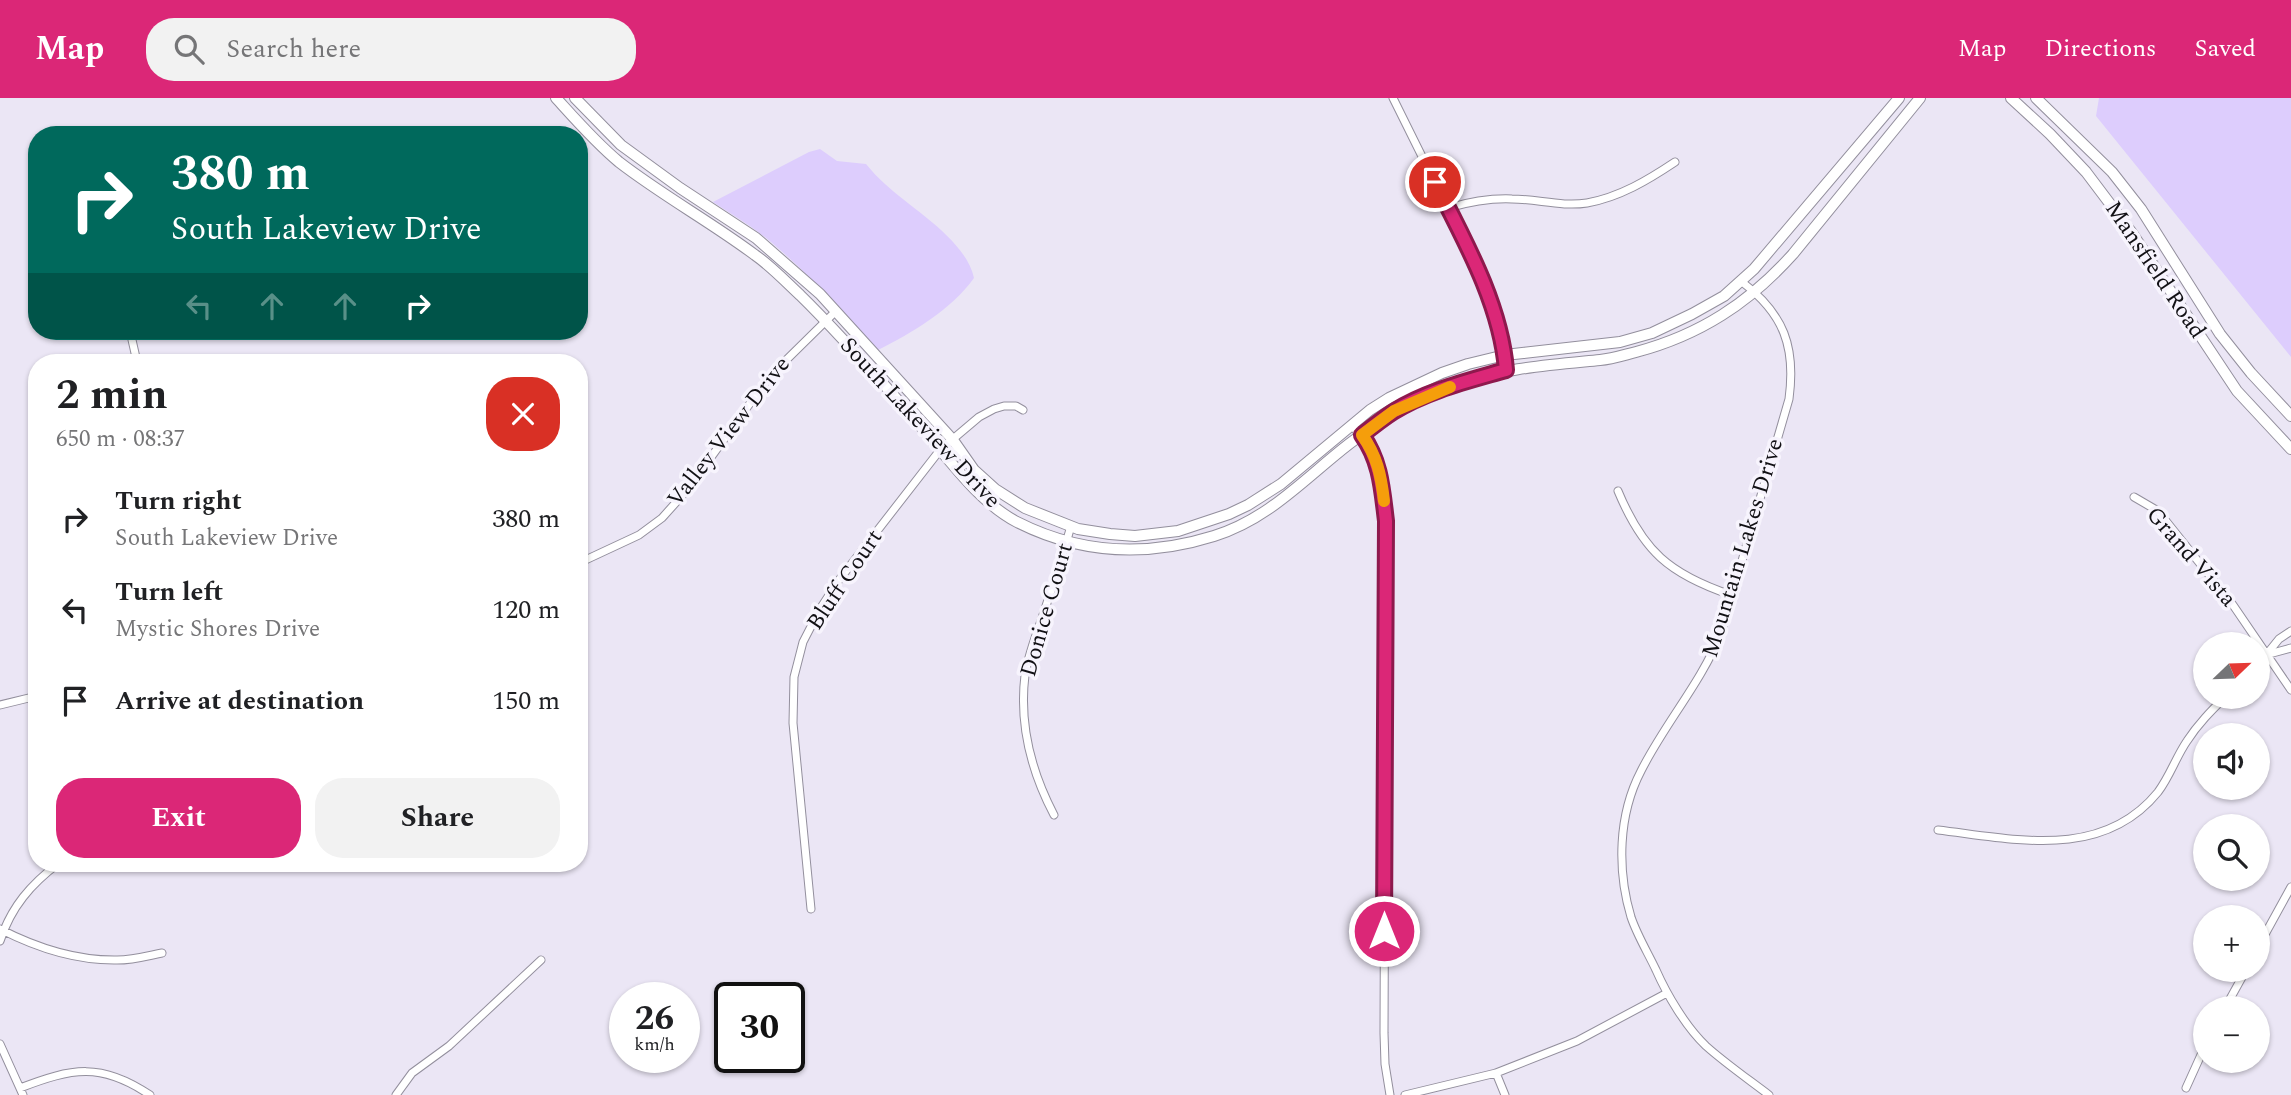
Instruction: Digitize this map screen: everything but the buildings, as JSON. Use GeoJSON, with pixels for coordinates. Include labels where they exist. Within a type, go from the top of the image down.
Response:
{"type":"FeatureCollection","features":[{"type":"Feature","properties":{"kind":"street","name":"South Lakeview Drive"},"geometry":{"type":"LineString","coordinates":[[556,98],[582,126]]}},
{"type":"Feature","properties":{"kind":"street","name":"South Lakeview Drive"},"geometry":{"type":"LineString","coordinates":[[575,98],[621,145],[756,238],[820,294],[953,440],[974,470],[995,489],[1026,508],[1071,526],[1093,532],[1135,536],[1178,531],[1229,514],[1268,494],[1351,425],[1389,398],[1416,384],[1468,363],[1505,355],[1638,337],[1692,314],[1724,296],[1742,282],[1899,98]]}},
{"type":"Feature","properties":{"kind":"street"},"geometry":{"type":"LineString","coordinates":[[1392,98],[1448,208],[1490,302],[1500,330],[1506,370]]}},
{"type":"Feature","properties":{"kind":"street","name":"South Lakeview Drive"},"geometry":{"type":"LineString","coordinates":[[588,133],[617,160],[758,257],[826,321],[987,500],[1020,523],[1067,542],[1115,551],[1171,547],[1216,536],[1255,519],[1394,411],[1429,395],[1506,370],[1603,360],[1656,347],[1711,322],[1755,292],[1793,254],[1920,98]]}},
{"type":"Feature","properties":{"kind":"street","name":"Mansfield Road"},"geometry":{"type":"LineString","coordinates":[[2011,98],[2086,172],[2146,253],[2237,391],[2291,449]]}},
{"type":"Feature","properties":{"kind":"street","name":"Mansfield Road"},"geometry":{"type":"LineString","coordinates":[[2036,98],[2112,172],[2141,209],[2220,334],[2291,416]]}},
{"type":"Feature","properties":{"kind":"street"},"geometry":{"type":"LineString","coordinates":[[1448,208],[1474,200],[1586,203],[1645,182],[1675,162]]}},
{"type":"Feature","properties":{"kind":"street"},"geometry":{"type":"LineString","coordinates":[[692,212],[698,200]]}},
{"type":"Feature","properties":{"kind":"street","name":"Mountain Lakes Drive"},"geometry":{"type":"LineString","coordinates":[[1742,282],[1755,292],[1775,315],[1788,344],[1791,385],[1789,399],[1721,632],[1710,660],[1641,769],[1631,792],[1624,824],[1624,886],[1632,919],[1667,993],[1704,1044],[1769,1095]]}},
{"type":"Feature","properties":{"kind":"street","name":"Valley View Drive"},"geometry":{"type":"LineString","coordinates":[[588,558],[639,535],[662,518],[688,489],[769,377],[836,311]]}},
{"type":"Feature","properties":{"kind":"street","name":"Bluff Court"},"geometry":{"type":"LineString","coordinates":[[811,909],[793,723],[794,677],[803,642],[839,580],[940,450],[979,417],[994,409],[1016,406],[1023,410]]}},
{"type":"Feature","properties":{"kind":"street"},"geometry":{"type":"LineString","coordinates":[[1351,425],[1368,444],[1380,471],[1386,521],[1384,1033],[1390,1095]]}},
{"type":"Feature","properties":{"kind":"street"},"geometry":{"type":"LineString","coordinates":[[1618,491],[1628,515],[1645,543],[1684,576],[1704,586],[1731,594]]}},
{"type":"Feature","properties":{"kind":"street","name":"Grand Vista"},"geometry":{"type":"LineString","coordinates":[[2134,496],[2158,512],[2252,632]]}},
{"type":"Feature","properties":{"kind":"street","name":"Donice Court"},"geometry":{"type":"LineString","coordinates":[[1054,816],[1032,762],[1026,732],[1024,690],[1032,646],[1071,526]]}},
{"type":"Feature","properties":{"kind":"street"},"geometry":{"type":"LineString","coordinates":[[2270,651],[2279,639],[2291,631]]}},
{"type":"Feature","properties":{"kind":"street"},"geometry":{"type":"LineString","coordinates":[[2270,654],[2291,649]]}},
{"type":"Feature","properties":{"kind":"street","name":"Grand Vista"},"geometry":{"type":"LineString","coordinates":[[2270,657],[2291,690]]}},
{"type":"Feature","properties":{"kind":"street"},"geometry":{"type":"LineString","coordinates":[[0,705],[28,698]]}},
{"type":"Feature","properties":{"kind":"street"},"geometry":{"type":"LineString","coordinates":[[1938,830],[2033,841],[2068,841],[2116,826],[2139,811],[2157,793],[2171,773],[2185,743],[2213,709]]}},
{"type":"Feature","properties":{"kind":"street"},"geometry":{"type":"LineString","coordinates":[[0,941],[2,930],[16,904],[46,872]]}},
{"type":"Feature","properties":{"kind":"street"},"geometry":{"type":"LineString","coordinates":[[2270,925],[2291,887]]}},
{"type":"Feature","properties":{"kind":"street"},"geometry":{"type":"LineString","coordinates":[[2,930],[39,946],[77,957],[116,961],[162,953]]}},
{"type":"Feature","properties":{"kind":"street"},"geometry":{"type":"LineString","coordinates":[[396,1095],[412,1073],[449,1046],[541,960]]}},
{"type":"Feature","properties":{"kind":"street"},"geometry":{"type":"LineString","coordinates":[[1405,1095],[1496,1073],[1577,1041],[1667,993]]}},
{"type":"Feature","properties":{"kind":"street"},"geometry":{"type":"LineString","coordinates":[[0,1044],[22,1091],[52,1076],[97,1071],[121,1079],[150,1095]]}},
{"type":"Feature","properties":{"kind":"street"},"geometry":{"type":"LineString","coordinates":[[1496,1073],[1505,1095]]}},
{"type":"Feature","properties":{"kind":"street"},"geometry":{"type":"LineString","coordinates":[[2186,1088],[2193,1073]]}},
{"type":"Feature","properties":{"kind":"shaded area"},"geometry":{"type":"Polygon","coordinates":[[[2099,98],[2291,98],[2291,357],[2096,116],[2099,98]]]}},
{"type":"Feature","properties":{"kind":"shaded area"},"geometry":{"type":"Polygon","coordinates":[[[820,149],[837,161],[866,164],[877,177],[949,238],[961,251],[974,278],[954,300],[930,319],[878,350],[826,294],[771,242],[713,202],[809,152],[820,149]]]}},
{"type":"Feature","properties":{"kind":"slow traffic"},"geometry":{"type":"LineString","coordinates":[[1384,501],[1380,471],[1362,435],[1394,411],[1450,387]]}},
{"type":"Feature","properties":{"kind":"route"},"geometry":{"type":"LineString","coordinates":[[1384,931],[1386,521],[1380,471],[1362,435],[1394,411],[1429,395],[1506,370],[1500,330],[1490,302],[1435,182]]}}]}
